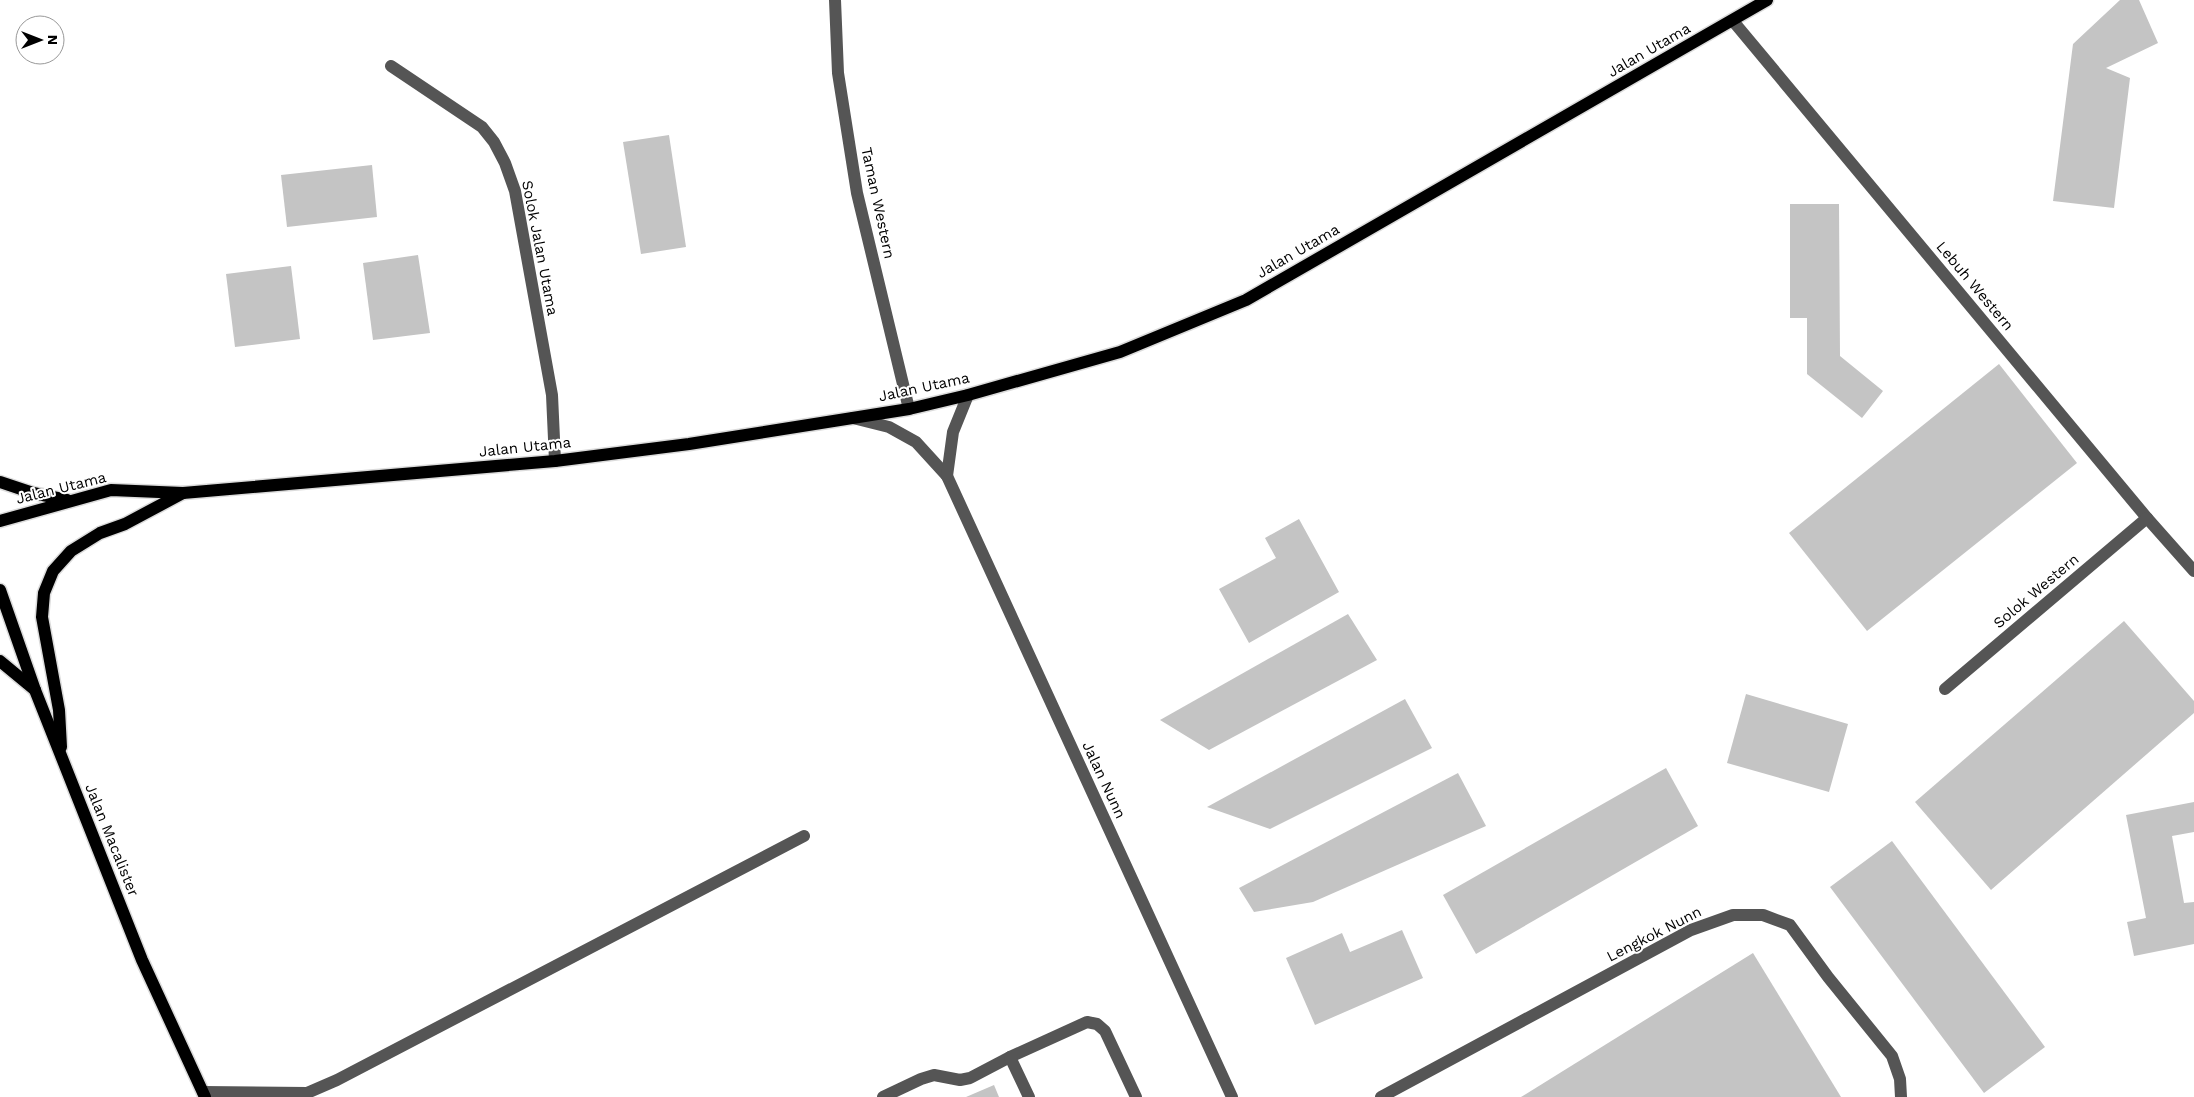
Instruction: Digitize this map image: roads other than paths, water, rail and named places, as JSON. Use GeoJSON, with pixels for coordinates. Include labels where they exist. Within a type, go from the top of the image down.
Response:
{"type":"FeatureCollection","features":[{"type":"Feature","properties":{"kind":"main road","name":"Jalan Utama"},"geometry":{"type":"LineString","coordinates":[[0,521],[111,490],[183,494],[555,461],[689,444],[910,409],[968,395],[1120,352],[1246,300],[1767,0]]}},
{"type":"Feature","properties":{"kind":"main road"},"geometry":{"type":"LineString","coordinates":[[0,482],[33,494],[71,500]]}},
{"type":"Feature","properties":{"kind":"main road"},"geometry":{"type":"LineString","coordinates":[[62,760],[59,710],[42,617],[44,593],[52,571],[71,551],[100,533],[125,524],[183,494]]}},
{"type":"Feature","properties":{"kind":"main road","name":"Jalan Macalister"},"geometry":{"type":"LineString","coordinates":[[0,590],[35,690],[142,960],[204,1094]]}},
{"type":"Feature","properties":{"kind":"main road"},"geometry":{"type":"LineString","coordinates":[[0,661],[35,690]]}},
{"type":"Feature","properties":{"kind":"street","name":"Taman Western"},"geometry":{"type":"LineString","coordinates":[[835,0],[838,73],[857,193],[910,409]]}},
{"type":"Feature","properties":{"kind":"street","name":"Lebuh Western"},"geometry":{"type":"LineString","coordinates":[[1733,21],[2147,518],[2194,571]]}},
{"type":"Feature","properties":{"kind":"street","name":"Solok Jalan Utama"},"geometry":{"type":"LineString","coordinates":[[391,66],[482,127],[494,142],[505,163],[515,190],[552,395],[555,461]]}},
{"type":"Feature","properties":{"kind":"street"},"geometry":{"type":"LineString","coordinates":[[947,476],[953,432],[968,395]]}},
{"type":"Feature","properties":{"kind":"street","name":"Jalan Nunn"},"geometry":{"type":"LineString","coordinates":[[852,418],[889,427],[916,442],[947,476],[1232,1097]]}},
{"type":"Feature","properties":{"kind":"street","name":"Solok Western"},"geometry":{"type":"LineString","coordinates":[[1945,689],[2147,518]]}},
{"type":"Feature","properties":{"kind":"street"},"geometry":{"type":"LineString","coordinates":[[204,1094],[306,1095],[804,836]]}},
{"type":"Feature","properties":{"kind":"street","name":"Lengkok Nunn"},"geometry":{"type":"LineString","coordinates":[[1382,1097],[1691,930],[1733,915],[1763,915],[1790,924],[1828,977],[1892,1056],[1900,1079],[1901,1097]]}},
{"type":"Feature","properties":{"kind":"street"},"geometry":{"type":"LineString","coordinates":[[883,1097],[920,1079],[934,1076],[960,1080],[970,1078],[1010,1057],[1087,1022],[1097,1024],[1105,1030],[1136,1097]]}},
{"type":"Feature","properties":{"kind":"street"},"geometry":{"type":"LineString","coordinates":[[1010,1057],[1030,1097]]}}]}
